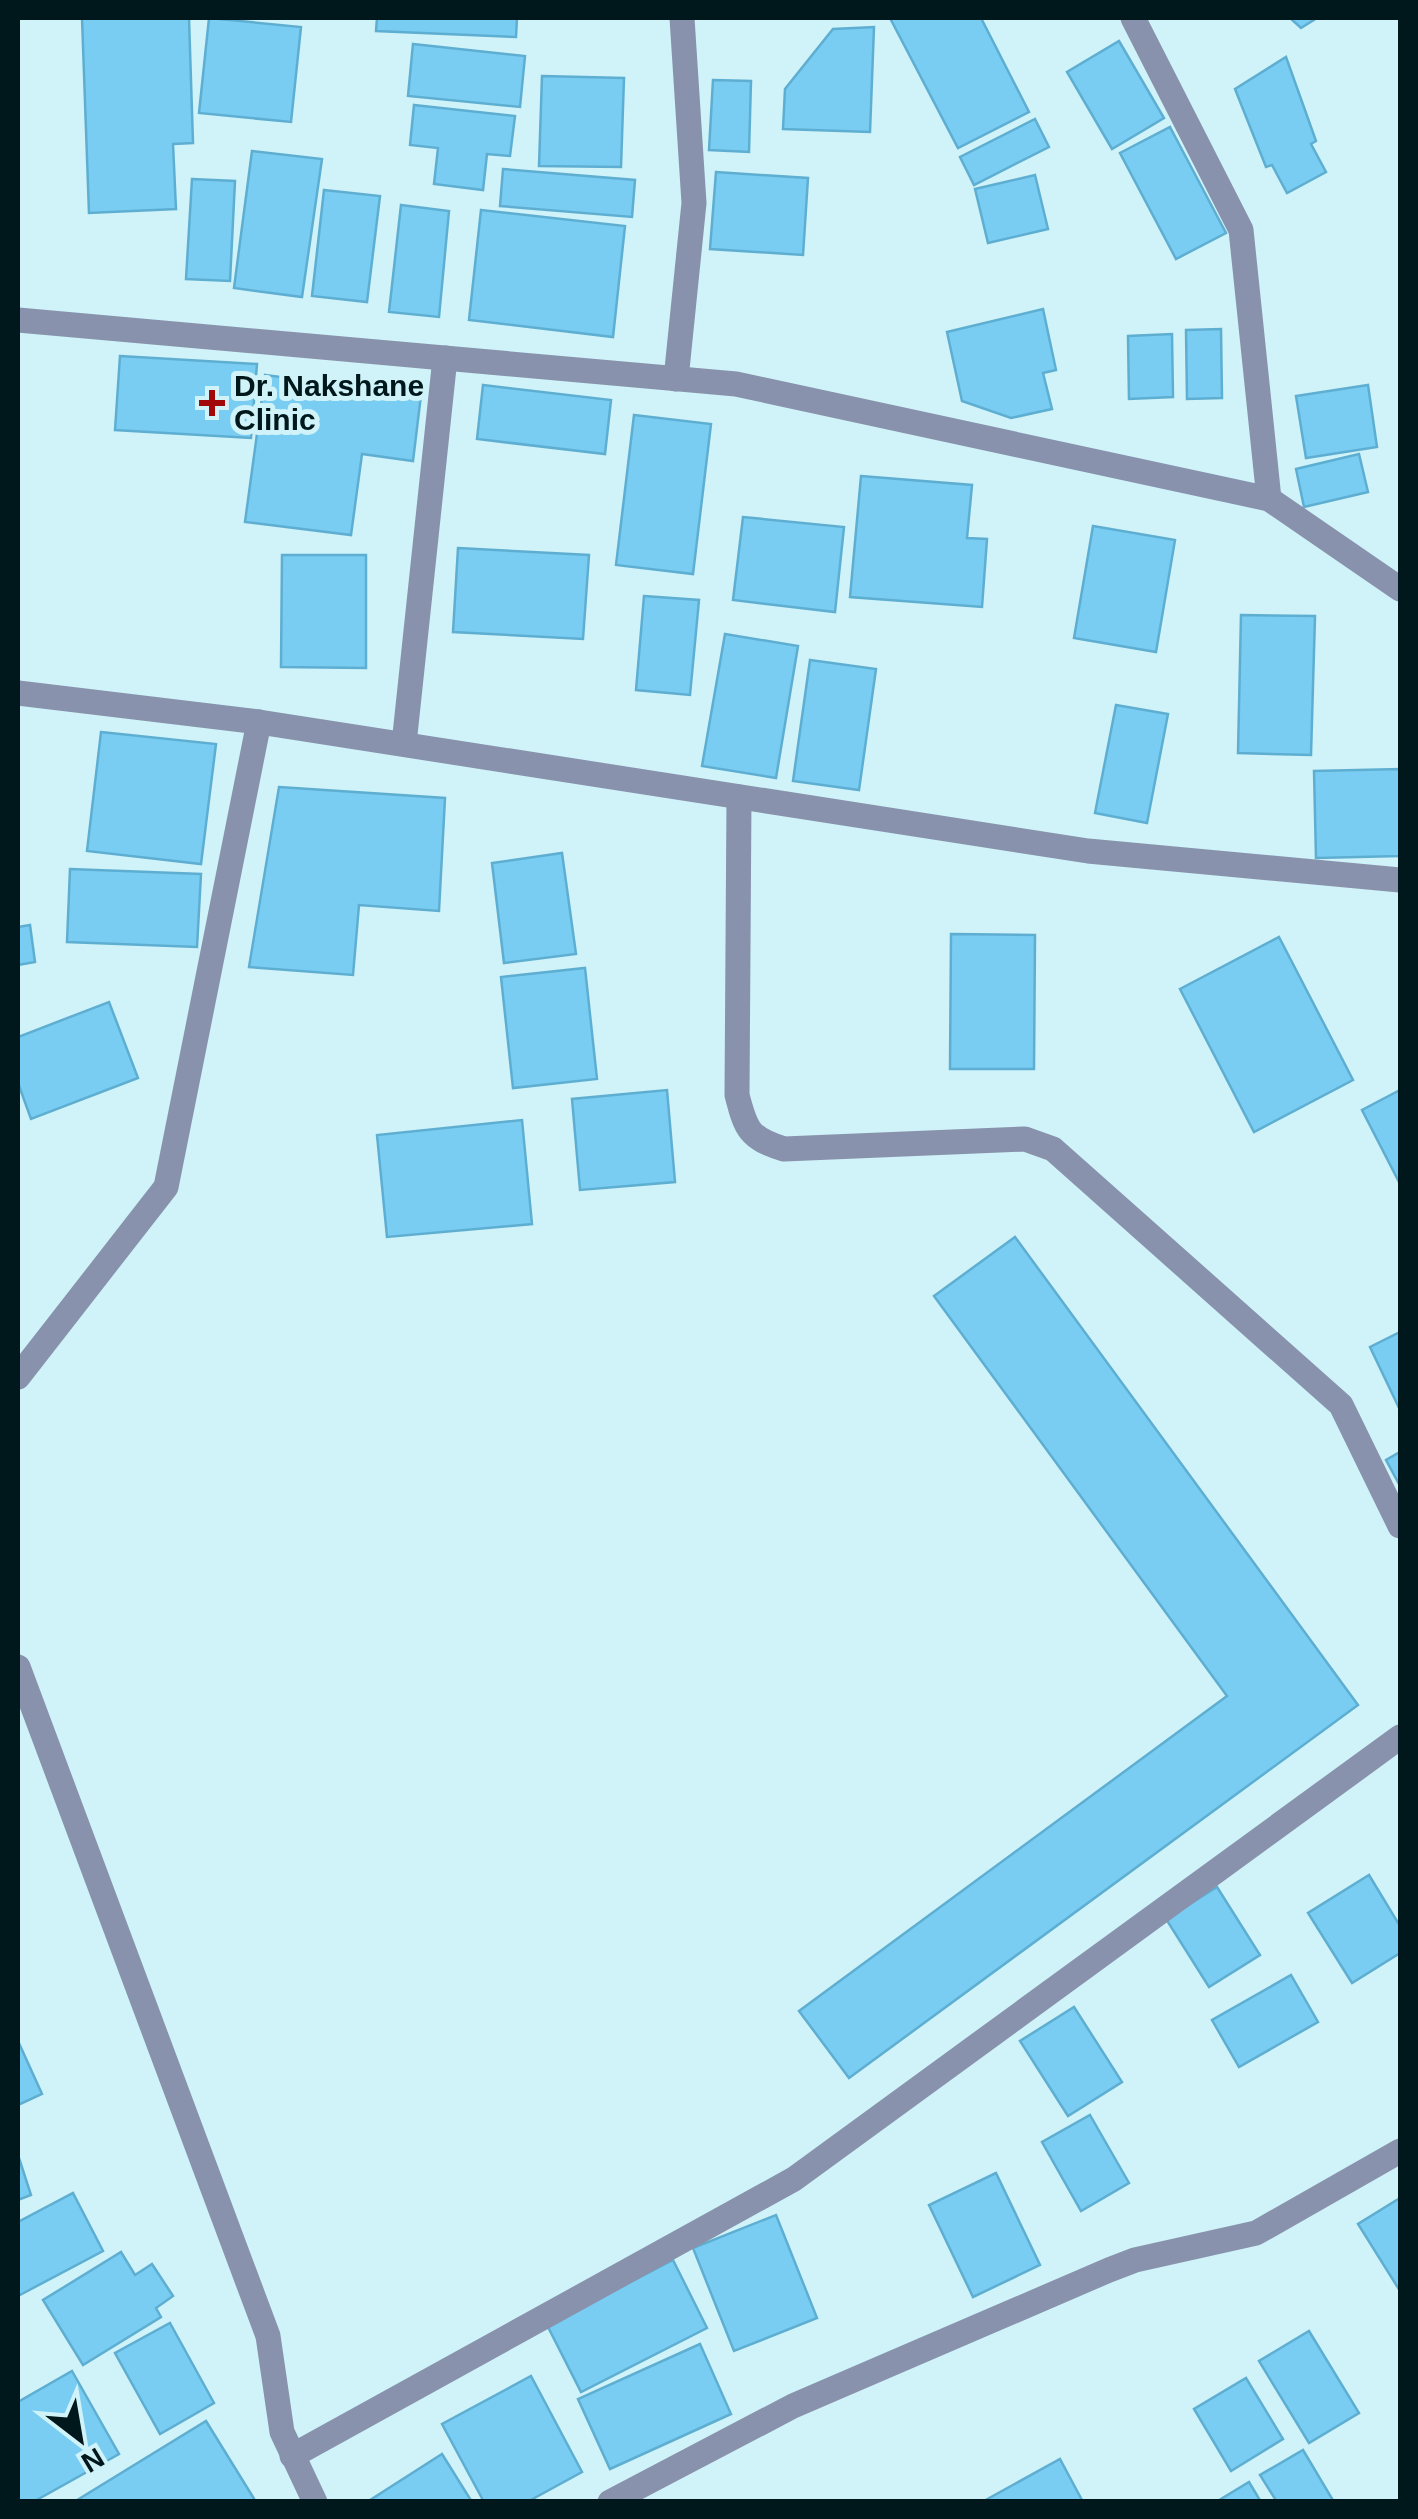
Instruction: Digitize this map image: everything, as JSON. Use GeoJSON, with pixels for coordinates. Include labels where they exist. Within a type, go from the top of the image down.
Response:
{"type":"FeatureCollection","features":[{"type":"Feature","properties":{"kind":"street"},"geometry":{"type":"LineString","coordinates":[[676,379],[694,203],[682,18]]}},
{"type":"Feature","properties":{"kind":"street"},"geometry":{"type":"LineString","coordinates":[[1133,18],[1241,230],[1269,499]]}},
{"type":"Feature","properties":{"kind":"street"},"geometry":{"type":"LineString","coordinates":[[18,320],[736,384],[1269,499],[1400,590]]}},
{"type":"Feature","properties":{"kind":"street"},"geometry":{"type":"LineString","coordinates":[[404,744],[445,358]]}},
{"type":"Feature","properties":{"kind":"street"},"geometry":{"type":"LineString","coordinates":[[18,694],[260,722],[1088,851],[1400,880]]}},
{"type":"Feature","properties":{"kind":"street"},"geometry":{"type":"LineString","coordinates":[[18,1376],[166,1187],[260,722]]}},
{"type":"Feature","properties":{"kind":"street"},"geometry":{"type":"LineString","coordinates":[[739,796],[737,1095],[746,1127],[762,1142],[784,1149],[1026,1140],[1053,1149],[1341,1406],[1400,1526]]}},
{"type":"Feature","properties":{"kind":"street"},"geometry":{"type":"LineString","coordinates":[[18,1667],[268,2336],[282,2432],[315,2502]]}},
{"type":"Feature","properties":{"kind":"street"},"geometry":{"type":"LineString","coordinates":[[292,2456],[794,2179],[1400,1738]]}},
{"type":"Feature","properties":{"kind":"street"},"geometry":{"type":"LineString","coordinates":[[610,2502],[793,2406],[1109,2270],[1135,2260],[1256,2233],[1400,2151]]}},
{"type":"Feature","properties":{"kind":"building"},"geometry":{"type":"Polygon","coordinates":[[[82,18],[189,18],[193,143],[173,144],[176,209],[89,213],[82,18]]]}},
{"type":"Feature","properties":{"kind":"building"},"geometry":{"type":"Polygon","coordinates":[[[209,18],[301,27],[291,122],[199,113],[209,18]]]}},
{"type":"Feature","properties":{"kind":"building"},"geometry":{"type":"Polygon","coordinates":[[[377,18],[517,18],[516,37],[376,31],[377,18]]]}},
{"type":"Feature","properties":{"kind":"building"},"geometry":{"type":"Polygon","coordinates":[[[890,18],[981,18],[1029,112],[958,148],[890,18]]]}},
{"type":"Feature","properties":{"kind":"building"},"geometry":{"type":"Polygon","coordinates":[[[1290,18],[1317,18],[1301,28],[1290,18]]]}},
{"type":"Feature","properties":{"kind":"building"},"geometry":{"type":"Polygon","coordinates":[[[874,27],[870,132],[783,129],[785,89],[833,29],[874,27]]]}},
{"type":"Feature","properties":{"kind":"building"},"geometry":{"type":"Polygon","coordinates":[[[1119,41],[1164,118],[1112,149],[1067,72],[1119,41]]]}},
{"type":"Feature","properties":{"kind":"building"},"geometry":{"type":"Polygon","coordinates":[[[413,44],[525,56],[520,107],[408,96],[413,44]]]}},
{"type":"Feature","properties":{"kind":"building"},"geometry":{"type":"Polygon","coordinates":[[[1286,57],[1316,141],[1311,144],[1326,172],[1287,193],[1272,165],[1266,167],[1235,89],[1286,57]]]}},
{"type":"Feature","properties":{"kind":"building"},"geometry":{"type":"Polygon","coordinates":[[[542,76],[624,78],[621,167],[539,166],[542,76]]]}},
{"type":"Feature","properties":{"kind":"building"},"geometry":{"type":"Polygon","coordinates":[[[713,80],[751,81],[749,152],[709,150],[713,80]]]}},
{"type":"Feature","properties":{"kind":"building"},"geometry":{"type":"Polygon","coordinates":[[[414,105],[515,116],[510,156],[487,154],[483,190],[434,184],[438,148],[410,145],[414,105]]]}},
{"type":"Feature","properties":{"kind":"building"},"geometry":{"type":"Polygon","coordinates":[[[1035,119],[1049,147],[974,185],[960,157],[1035,119]]]}},
{"type":"Feature","properties":{"kind":"building"},"geometry":{"type":"Polygon","coordinates":[[[1170,127],[1226,233],[1176,259],[1120,153],[1170,127]]]}},
{"type":"Feature","properties":{"kind":"building"},"geometry":{"type":"Polygon","coordinates":[[[252,151],[322,159],[302,297],[234,288],[252,151]]]}},
{"type":"Feature","properties":{"kind":"building"},"geometry":{"type":"Polygon","coordinates":[[[503,169],[635,180],[632,217],[500,206],[503,169]]]}},
{"type":"Feature","properties":{"kind":"building"},"geometry":{"type":"Polygon","coordinates":[[[716,172],[808,178],[803,255],[710,249],[716,172]]]}},
{"type":"Feature","properties":{"kind":"building"},"geometry":{"type":"Polygon","coordinates":[[[1035,175],[1048,229],[988,243],[975,189],[1035,175]]]}},
{"type":"Feature","properties":{"kind":"building"},"geometry":{"type":"Polygon","coordinates":[[[192,179],[235,181],[230,281],[186,279],[192,179]]]}},
{"type":"Feature","properties":{"kind":"building"},"geometry":{"type":"Polygon","coordinates":[[[324,190],[380,196],[367,302],[312,296],[324,190]]]}},
{"type":"Feature","properties":{"kind":"building"},"geometry":{"type":"Polygon","coordinates":[[[401,205],[449,211],[439,317],[389,312],[401,205]]]}},
{"type":"Feature","properties":{"kind":"building"},"geometry":{"type":"Polygon","coordinates":[[[481,210],[625,226],[613,337],[469,320],[481,210]]]}},
{"type":"Feature","properties":{"kind":"building"},"geometry":{"type":"Polygon","coordinates":[[[1043,309],[1056,370],[1043,373],[1052,409],[1011,418],[962,401],[947,332],[1043,309]]]}},
{"type":"Feature","properties":{"kind":"building"},"geometry":{"type":"Polygon","coordinates":[[[1221,329],[1222,398],[1187,399],[1186,330],[1221,329]]]}},
{"type":"Feature","properties":{"kind":"building"},"geometry":{"type":"Polygon","coordinates":[[[1172,334],[1173,397],[1129,399],[1128,336],[1172,334]]]}},
{"type":"Feature","properties":{"kind":"building"},"geometry":{"type":"Polygon","coordinates":[[[120,356],[257,364],[251,438],[115,430],[120,356]]]}},
{"type":"Feature","properties":{"kind":"building"},"geometry":{"type":"Polygon","coordinates":[[[265,375],[421,395],[413,461],[362,454],[351,535],[245,522],[265,375]]]}},
{"type":"Feature","properties":{"kind":"building"},"geometry":{"type":"Polygon","coordinates":[[[483,385],[611,400],[605,454],[477,439],[483,385]]]}},
{"type":"Feature","properties":{"kind":"building"},"geometry":{"type":"Polygon","coordinates":[[[1368,385],[1377,447],[1306,458],[1296,396],[1368,385]]]}},
{"type":"Feature","properties":{"kind":"building"},"geometry":{"type":"Polygon","coordinates":[[[634,415],[711,424],[693,574],[616,565],[634,415]]]}},
{"type":"Feature","properties":{"kind":"building"},"geometry":{"type":"Polygon","coordinates":[[[1359,454],[1368,492],[1304,507],[1296,469],[1359,454]]]}},
{"type":"Feature","properties":{"kind":"building"},"geometry":{"type":"Polygon","coordinates":[[[861,476],[972,485],[967,538],[987,539],[982,607],[850,597],[861,476]]]}},
{"type":"Feature","properties":{"kind":"building"},"geometry":{"type":"Polygon","coordinates":[[[743,517],[844,527],[835,612],[733,600],[743,517]]]}},
{"type":"Feature","properties":{"kind":"building"},"geometry":{"type":"Polygon","coordinates":[[[1093,526],[1175,540],[1156,652],[1074,638],[1093,526]]]}},
{"type":"Feature","properties":{"kind":"building"},"geometry":{"type":"Polygon","coordinates":[[[458,548],[589,555],[583,639],[453,632],[458,548]]]}},
{"type":"Feature","properties":{"kind":"building"},"geometry":{"type":"Polygon","coordinates":[[[282,555],[366,555],[366,668],[281,667],[282,555]]]}},
{"type":"Feature","properties":{"kind":"building"},"geometry":{"type":"Polygon","coordinates":[[[644,596],[699,600],[690,695],[636,690],[644,596]]]}},
{"type":"Feature","properties":{"kind":"building"},"geometry":{"type":"Polygon","coordinates":[[[1241,615],[1315,616],[1311,755],[1238,753],[1241,615]]]}},
{"type":"Feature","properties":{"kind":"building"},"geometry":{"type":"Polygon","coordinates":[[[725,634],[798,646],[776,778],[702,766],[725,634]]]}},
{"type":"Feature","properties":{"kind":"building"},"geometry":{"type":"Polygon","coordinates":[[[810,660],[876,669],[859,790],[793,781],[810,660]]]}},
{"type":"Feature","properties":{"kind":"building"},"geometry":{"type":"Polygon","coordinates":[[[1116,705],[1168,714],[1147,823],[1095,813],[1116,705]]]}},
{"type":"Feature","properties":{"kind":"building"},"geometry":{"type":"Polygon","coordinates":[[[101,732],[216,744],[201,864],[87,851],[101,732]]]}},
{"type":"Feature","properties":{"kind":"building"},"geometry":{"type":"Polygon","coordinates":[[[1400,769],[1400,856],[1316,858],[1314,771],[1400,769]]]}},
{"type":"Feature","properties":{"kind":"building"},"geometry":{"type":"Polygon","coordinates":[[[279,787],[445,798],[439,911],[359,905],[353,975],[249,967],[279,787]]]}},
{"type":"Feature","properties":{"kind":"building"},"geometry":{"type":"Polygon","coordinates":[[[562,853],[576,954],[504,963],[492,863],[562,853]]]}},
{"type":"Feature","properties":{"kind":"building"},"geometry":{"type":"Polygon","coordinates":[[[70,869],[201,874],[197,947],[67,942],[70,869]]]}},
{"type":"Feature","properties":{"kind":"building"},"geometry":{"type":"Polygon","coordinates":[[[30,925],[35,962],[18,965],[18,927],[30,925]]]}},
{"type":"Feature","properties":{"kind":"building"},"geometry":{"type":"Polygon","coordinates":[[[951,934],[1035,935],[1034,1069],[950,1069],[951,934]]]}},
{"type":"Feature","properties":{"kind":"building"},"geometry":{"type":"Polygon","coordinates":[[[1279,937],[1353,1080],[1254,1132],[1180,989],[1279,937]]]}},
{"type":"Feature","properties":{"kind":"building"},"geometry":{"type":"Polygon","coordinates":[[[585,968],[597,1079],[513,1088],[501,977],[585,968]]]}},
{"type":"Feature","properties":{"kind":"building"},"geometry":{"type":"Polygon","coordinates":[[[109,1002],[138,1078],[31,1119],[18,1083],[18,1037],[109,1002]]]}},
{"type":"Feature","properties":{"kind":"building"},"geometry":{"type":"Polygon","coordinates":[[[667,1090],[675,1182],[580,1190],[572,1099],[667,1090]]]}},
{"type":"Feature","properties":{"kind":"building"},"geometry":{"type":"Polygon","coordinates":[[[1400,1090],[1400,1182],[1399,1182],[1362,1110],[1400,1090]]]}},
{"type":"Feature","properties":{"kind":"building"},"geometry":{"type":"Polygon","coordinates":[[[522,1120],[532,1224],[387,1237],[377,1135],[522,1120]]]}},
{"type":"Feature","properties":{"kind":"building"},"geometry":{"type":"Polygon","coordinates":[[[1015,1237],[1358,1705],[849,2078],[799,2011],[1227,1696],[934,1296],[1015,1237]]]}},
{"type":"Feature","properties":{"kind":"building"},"geometry":{"type":"Polygon","coordinates":[[[1400,1332],[1400,1410],[1370,1347],[1400,1332]]]}},
{"type":"Feature","properties":{"kind":"building"},"geometry":{"type":"Polygon","coordinates":[[[1400,1452],[1400,1486],[1386,1460],[1400,1452]]]}},
{"type":"Feature","properties":{"kind":"building"},"geometry":{"type":"Polygon","coordinates":[[[1369,1875],[1400,1926],[1400,1953],[1352,1983],[1308,1913],[1369,1875]]]}},
{"type":"Feature","properties":{"kind":"building"},"geometry":{"type":"Polygon","coordinates":[[[1217,1887],[1260,1955],[1209,1987],[1166,1919],[1217,1887]]]}},
{"type":"Feature","properties":{"kind":"building"},"geometry":{"type":"Polygon","coordinates":[[[1291,1975],[1318,2022],[1239,2067],[1212,2020],[1291,1975]]]}},
{"type":"Feature","properties":{"kind":"building"},"geometry":{"type":"Polygon","coordinates":[[[1074,2007],[1122,2082],[1068,2116],[1020,2041],[1074,2007]]]}},
{"type":"Feature","properties":{"kind":"building"},"geometry":{"type":"Polygon","coordinates":[[[18,2041],[42,2094],[18,2105],[18,2041]]]}},
{"type":"Feature","properties":{"kind":"building"},"geometry":{"type":"Polygon","coordinates":[[[1090,2115],[1129,2183],[1081,2211],[1042,2142],[1090,2115]]]}},
{"type":"Feature","properties":{"kind":"building"},"geometry":{"type":"Polygon","coordinates":[[[18,2155],[31,2195],[18,2200],[18,2155]]]}},
{"type":"Feature","properties":{"kind":"building"},"geometry":{"type":"Polygon","coordinates":[[[996,2173],[1040,2265],[973,2297],[929,2205],[996,2173]]]}},
{"type":"Feature","properties":{"kind":"building"},"geometry":{"type":"Polygon","coordinates":[[[73,2193],[103,2251],[18,2296],[18,2222],[73,2193]]]}},
{"type":"Feature","properties":{"kind":"building"},"geometry":{"type":"Polygon","coordinates":[[[1400,2198],[1400,2291],[1358,2224],[1400,2198]]]}},
{"type":"Feature","properties":{"kind":"building"},"geometry":{"type":"Polygon","coordinates":[[[776,2215],[817,2318],[734,2351],[693,2248],[776,2215]]]}},
{"type":"Feature","properties":{"kind":"building"},"geometry":{"type":"Polygon","coordinates":[[[121,2252],[135,2275],[152,2264],[173,2296],[156,2308],[161,2317],[83,2365],[43,2300],[121,2252]]]}},
{"type":"Feature","properties":{"kind":"building"},"geometry":{"type":"Polygon","coordinates":[[[673,2260],[707,2328],[581,2392],[547,2325],[673,2260]]]}},
{"type":"Feature","properties":{"kind":"building"},"geometry":{"type":"Polygon","coordinates":[[[170,2323],[214,2403],[160,2434],[115,2353],[170,2323]]]}},
{"type":"Feature","properties":{"kind":"building"},"geometry":{"type":"Polygon","coordinates":[[[1309,2331],[1359,2413],[1309,2443],[1259,2361],[1309,2331]]]}},
{"type":"Feature","properties":{"kind":"building"},"geometry":{"type":"Polygon","coordinates":[[[700,2344],[731,2414],[610,2469],[578,2399],[700,2344]]]}},
{"type":"Feature","properties":{"kind":"building"},"geometry":{"type":"Polygon","coordinates":[[[72,2371],[119,2454],[33,2502],[18,2502],[18,2402],[72,2371]]]}},
{"type":"Feature","properties":{"kind":"building"},"geometry":{"type":"Polygon","coordinates":[[[531,2376],[582,2472],[527,2502],[484,2502],[442,2424],[531,2376]]]}},
{"type":"Feature","properties":{"kind":"building"},"geometry":{"type":"Polygon","coordinates":[[[1246,2378],[1283,2439],[1231,2471],[1194,2409],[1246,2378]]]}},
{"type":"Feature","properties":{"kind":"building"},"geometry":{"type":"Polygon","coordinates":[[[206,2421],[256,2502],[74,2502],[206,2421]]]}},
{"type":"Feature","properties":{"kind":"building"},"geometry":{"type":"Polygon","coordinates":[[[1303,2450],[1334,2502],[1277,2502],[1260,2475],[1303,2450]]]}},
{"type":"Feature","properties":{"kind":"building"},"geometry":{"type":"Polygon","coordinates":[[[442,2454],[472,2502],[367,2502],[442,2454]]]}},
{"type":"Feature","properties":{"kind":"building"},"geometry":{"type":"Polygon","coordinates":[[[1060,2459],[1083,2502],[982,2502],[1060,2459]]]}},
{"type":"Feature","properties":{"kind":"building"},"geometry":{"type":"Polygon","coordinates":[[[1249,2482],[1261,2502],[1216,2502],[1249,2482]]]}},
{"type":"Feature","properties":{"kind":"place","name":"Dr. Nakshane Clinic"},"geometry":{"type":"Point","coordinates":[212,403]}}]}
